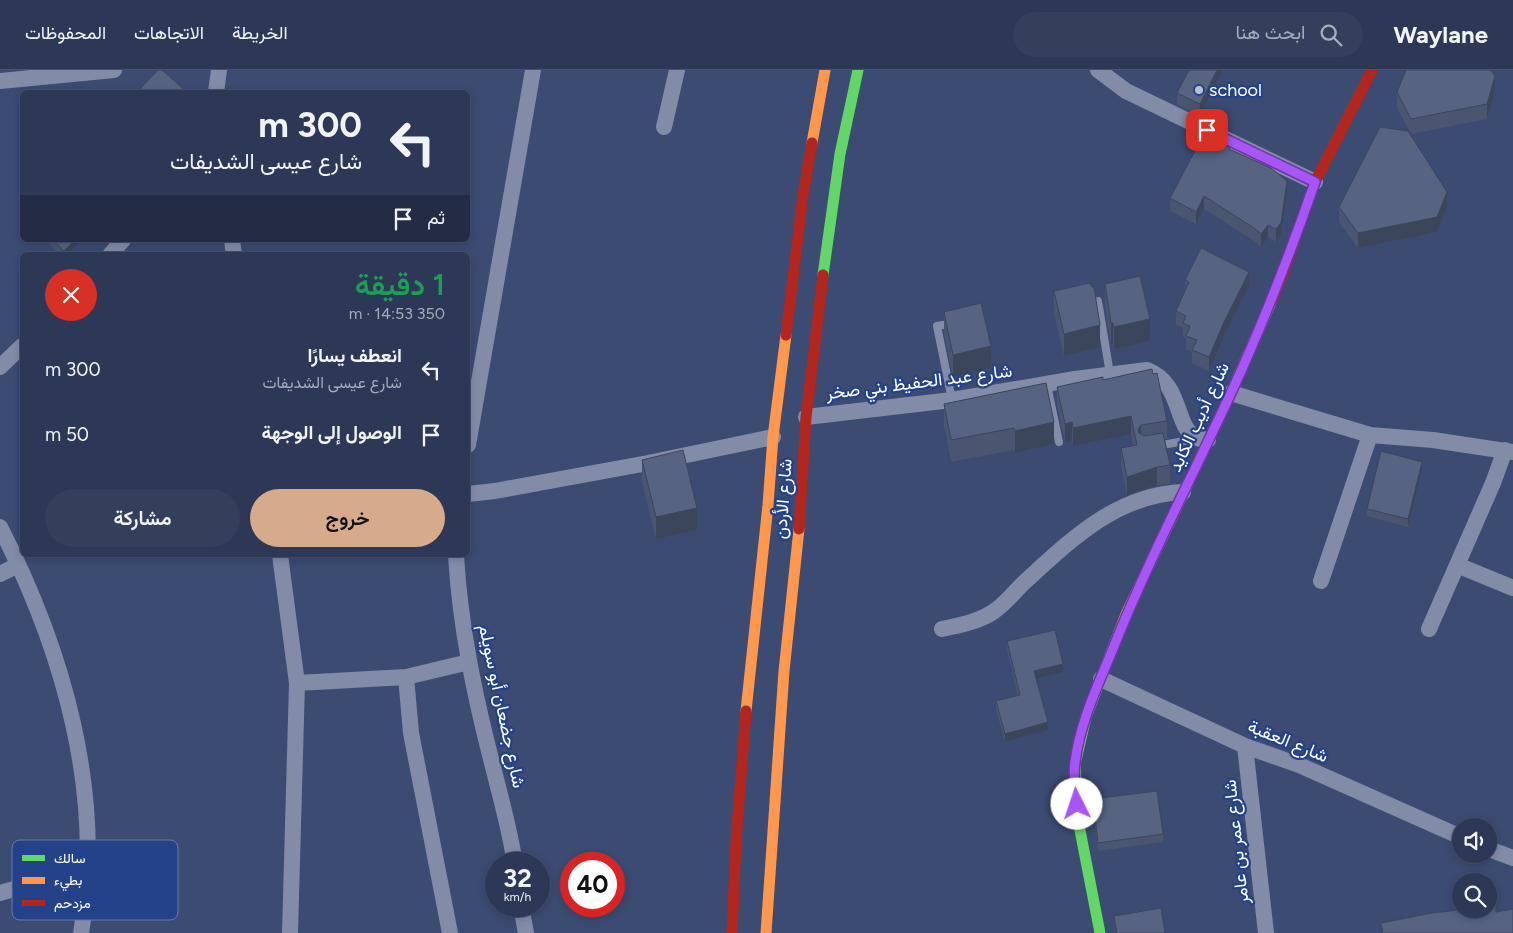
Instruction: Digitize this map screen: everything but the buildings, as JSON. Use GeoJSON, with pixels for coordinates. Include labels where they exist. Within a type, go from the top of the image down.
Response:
{"type":"FeatureCollection","features":[{"type":"Feature","properties":{"kind":"main road","name":"شارع الأردن"},"geometry":{"type":"LineString","coordinates":[[732,933],[736,840],[749,676],[768,505],[772,437],[802,204],[825,70]]}},
{"type":"Feature","properties":{"kind":"main road","name":"شارع الأردن"},"geometry":{"type":"LineString","coordinates":[[766,933],[777,750],[797,559],[806,417],[830,220],[840,154],[858,70]]}},
{"type":"Feature","properties":{"kind":"main road","name":"شارع أديب الكايد"},"geometry":{"type":"LineString","coordinates":[[1100,933],[1078,820],[1075,764],[1086,717],[1127,612],[1183,492],[1202,439],[1231,393],[1282,274],[1315,182],[1372,70]]}},
{"type":"Feature","properties":{"kind":"street"},"geometry":{"type":"LineString","coordinates":[[5,77],[114,70]]}},
{"type":"Feature","properties":{"kind":"street"},"geometry":{"type":"LineString","coordinates":[[216,90],[219,70]]}},
{"type":"Feature","properties":{"kind":"street"},"geometry":{"type":"LineString","coordinates":[[470,433],[533,70]]}},
{"type":"Feature","properties":{"kind":"street"},"geometry":{"type":"LineString","coordinates":[[664,127],[677,70]]}},
{"type":"Feature","properties":{"kind":"street"},"geometry":{"type":"LineString","coordinates":[[1098,70],[1126,91],[1315,182]]}},
{"type":"Feature","properties":{"kind":"street"},"geometry":{"type":"LineString","coordinates":[[113,252],[121,242]]}},
{"type":"Feature","properties":{"kind":"street"},"geometry":{"type":"LineString","coordinates":[[0,367],[20,348]]}},
{"type":"Feature","properties":{"kind":"street","name":"شارع عبد الحفيظ بني صخر"},"geometry":{"type":"LineString","coordinates":[[806,417],[952,400],[1110,374],[1147,370],[1156,374],[1164,381],[1174,396],[1184,424],[1191,433],[1202,439]]}},
{"type":"Feature","properties":{"kind":"street"},"geometry":{"type":"LineString","coordinates":[[1231,393],[1370,435],[1433,440],[1509,451],[1429,629]]}},
{"type":"Feature","properties":{"kind":"street"},"geometry":{"type":"LineString","coordinates":[[1321,581],[1370,435]]}},
{"type":"Feature","properties":{"kind":"street"},"geometry":{"type":"LineString","coordinates":[[470,494],[648,463],[772,437]]}},
{"type":"Feature","properties":{"kind":"street"},"geometry":{"type":"LineString","coordinates":[[942,630],[981,619],[993,613],[1027,579],[1089,526],[1111,512],[1152,496],[1183,492]]}},
{"type":"Feature","properties":{"kind":"street"},"geometry":{"type":"LineString","coordinates":[[0,527],[30,589],[59,672],[78,749],[87,806],[88,840]]}},
{"type":"Feature","properties":{"kind":"street"},"geometry":{"type":"LineString","coordinates":[[280,557],[297,683],[290,933]]}},
{"type":"Feature","properties":{"kind":"street","name":"شارع جضعان أبو سويلم"},"geometry":{"type":"LineString","coordinates":[[456,557],[458,593],[469,662],[504,807],[513,852]]}},
{"type":"Feature","properties":{"kind":"street"},"geometry":{"type":"LineString","coordinates":[[0,574],[18,565]]}},
{"type":"Feature","properties":{"kind":"street"},"geometry":{"type":"LineString","coordinates":[[1457,565],[1513,588]]}},
{"type":"Feature","properties":{"kind":"street"},"geometry":{"type":"LineString","coordinates":[[297,683],[406,677],[469,662]]}},
{"type":"Feature","properties":{"kind":"street"},"geometry":{"type":"LineString","coordinates":[[406,677],[411,733],[450,933]]}},
{"type":"Feature","properties":{"kind":"street","name":"شارع العقبة"},"geometry":{"type":"LineString","coordinates":[[1100,679],[1245,746],[1298,765],[1452,833]]}},
{"type":"Feature","properties":{"kind":"street","name":"شارع عمر بن عامر"},"geometry":{"type":"LineString","coordinates":[[1245,746],[1266,933]]}},
{"type":"Feature","properties":{"kind":"street"},"geometry":{"type":"LineString","coordinates":[[1497,852],[1513,858]]}},
{"type":"Feature","properties":{"kind":"street"},"geometry":{"type":"LineString","coordinates":[[523,917],[526,933]]}},
{"type":"Feature","properties":{"kind":"street"},"geometry":{"type":"LineString","coordinates":[[81,933],[83,920]]}},
{"type":"Feature","properties":{"kind":"lane"},"geometry":{"type":"LineString","coordinates":[[1098,301],[1110,374]]}},
{"type":"Feature","properties":{"kind":"lane"},"geometry":{"type":"LineString","coordinates":[[952,400],[937,326],[959,322]]}},
{"type":"Feature","properties":{"kind":"lane"},"geometry":{"type":"LineString","coordinates":[[1047,385],[1059,442]]}},
{"type":"Feature","properties":{"kind":"lane"},"geometry":{"type":"LineString","coordinates":[[1152,448],[1202,439]]}},
{"type":"Feature","properties":{"kind":"traffic: fast"},"geometry":{"type":"LineString","coordinates":[[823,275],[840,154],[858,70]]}},
{"type":"Feature","properties":{"kind":"traffic: fast"},"geometry":{"type":"LineString","coordinates":[[1100,933],[1078,820],[1075,764],[1086,717],[1101,678]]}},
{"type":"Feature","properties":{"kind":"traffic: slow"},"geometry":{"type":"LineString","coordinates":[[812,143],[825,70]]}},
{"type":"Feature","properties":{"kind":"traffic: slow"},"geometry":{"type":"LineString","coordinates":[[1101,678],[1127,612],[1231,393],[1271,302]]}},
{"type":"Feature","properties":{"kind":"traffic: slow"},"geometry":{"type":"LineString","coordinates":[[746,711],[768,505],[773,437],[786,335]]}},
{"type":"Feature","properties":{"kind":"traffic: slow"},"geometry":{"type":"LineString","coordinates":[[766,933],[784,671],[799,529]]}},
{"type":"Feature","properties":{"kind":"traffic: jam"},"geometry":{"type":"LineString","coordinates":[[1271,302],[1283,274],[1315,182],[1372,70]]}},
{"type":"Feature","properties":{"kind":"traffic: jam"},"geometry":{"type":"LineString","coordinates":[[786,335],[803,195],[812,143]]}},
{"type":"Feature","properties":{"kind":"traffic: jam"},"geometry":{"type":"LineString","coordinates":[[799,529],[806,417],[823,275]]}},
{"type":"Feature","properties":{"kind":"traffic: jam"},"geometry":{"type":"LineString","coordinates":[[732,933],[736,840],[746,711]]}},
{"type":"Feature","properties":{"kind":"place","name":"school"},"geometry":{"type":"Point","coordinates":[1199,90]}},
{"type":"Feature","properties":{"kind":"route"},"geometry":{"type":"LineString","coordinates":[[1077,804],[1075,764],[1086,717],[1127,612],[1231,393],[1282,274],[1315,182],[1207,130]]}}]}
